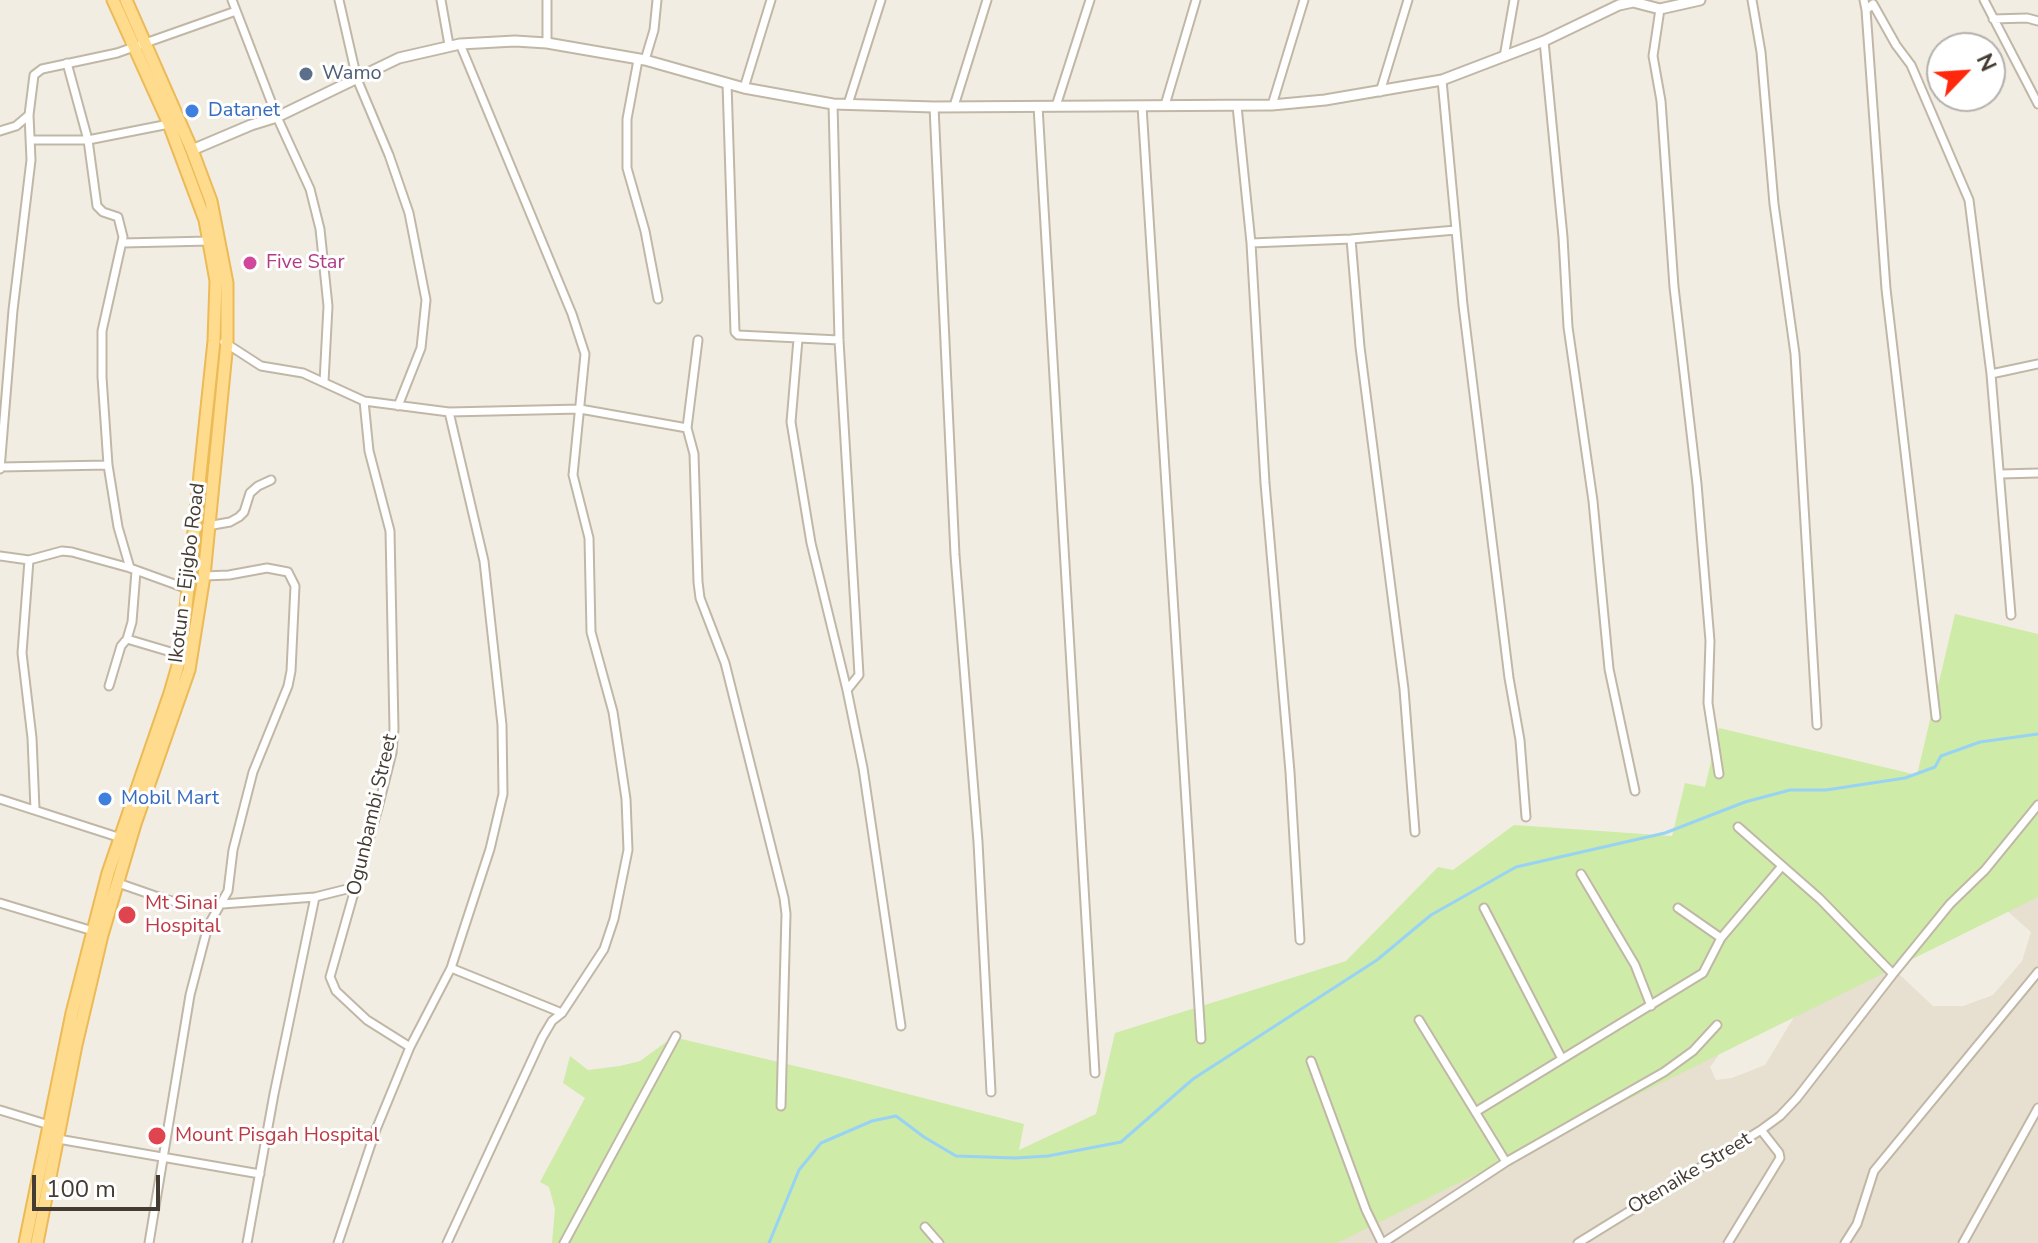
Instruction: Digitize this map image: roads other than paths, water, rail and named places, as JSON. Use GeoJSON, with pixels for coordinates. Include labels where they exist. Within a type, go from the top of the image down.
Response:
{"type":"FeatureCollection","features":[{"type":"Feature","properties":{"kind":"main road","name":"Ikotun - Ejigbo Road"},"geometry":{"type":"LineString","coordinates":[[37,1243],[76,1045],[118,883],[124,839],[189,670],[204,576],[220,342],[210,241],[195,190],[113,0]]}},
{"type":"Feature","properties":{"kind":"main road","name":"Ikotun - Ejigbo Road"},"geometry":{"type":"LineString","coordinates":[[25,1243],[72,1013],[93,931],[181,655],[227,283],[217,225],[192,150],[126,0]]}},
{"type":"Feature","properties":{"kind":"street"},"geometry":{"type":"LineString","coordinates":[[232,0],[277,117],[310,189],[320,229],[328,306],[324,382]]}},
{"type":"Feature","properties":{"kind":"street"},"geometry":{"type":"LineString","coordinates":[[339,0],[357,79],[409,213],[426,300],[421,348],[398,406]]}},
{"type":"Feature","properties":{"kind":"street"},"geometry":{"type":"LineString","coordinates":[[441,0],[449,45]]}},
{"type":"Feature","properties":{"kind":"street"},"geometry":{"type":"LineString","coordinates":[[547,0],[547,43]]}},
{"type":"Feature","properties":{"kind":"street"},"geometry":{"type":"LineString","coordinates":[[657,0],[654,30],[642,60],[627,119],[627,168],[645,231],[658,299]]}},
{"type":"Feature","properties":{"kind":"street"},"geometry":{"type":"LineString","coordinates":[[744,88],[771,0]]}},
{"type":"Feature","properties":{"kind":"street"},"geometry":{"type":"LineString","coordinates":[[848,104],[881,0]]}},
{"type":"Feature","properties":{"kind":"street"},"geometry":{"type":"LineString","coordinates":[[954,106],[987,0]]}},
{"type":"Feature","properties":{"kind":"street"},"geometry":{"type":"LineString","coordinates":[[1056,106],[1090,0]]}},
{"type":"Feature","properties":{"kind":"street"},"geometry":{"type":"LineString","coordinates":[[1165,105],[1196,0]]}},
{"type":"Feature","properties":{"kind":"street"},"geometry":{"type":"LineString","coordinates":[[1272,105],[1304,0]]}},
{"type":"Feature","properties":{"kind":"street"},"geometry":{"type":"LineString","coordinates":[[1380,92],[1408,0]]}},
{"type":"Feature","properties":{"kind":"street"},"geometry":{"type":"LineString","coordinates":[[1504,57],[1514,0]]}},
{"type":"Feature","properties":{"kind":"street"},"geometry":{"type":"LineString","coordinates":[[192,150],[277,117],[399,58],[449,45],[515,41],[547,43],[642,60],[744,88],[833,104],[934,107],[1272,105],[1380,92],[1442,80],[1544,41],[1626,2],[1660,9],[1700,0]]}},
{"type":"Feature","properties":{"kind":"street"},"geometry":{"type":"LineString","coordinates":[[1752,0],[1761,52],[1774,204],[1795,354],[1817,725]]}},
{"type":"Feature","properties":{"kind":"street"},"geometry":{"type":"LineString","coordinates":[[1864,0],[1886,289],[1936,717]]}},
{"type":"Feature","properties":{"kind":"street"},"geometry":{"type":"LineString","coordinates":[[1984,0],[2038,104]]}},
{"type":"Feature","properties":{"kind":"street"},"geometry":{"type":"LineString","coordinates":[[1866,10],[1877,2],[1896,45],[1911,65],[1969,200],[1991,374],[2011,615]]}},
{"type":"Feature","properties":{"kind":"street"},"geometry":{"type":"LineString","coordinates":[[1660,9],[1653,56],[1661,101],[1674,287],[1710,641],[1708,703],[1719,774]]}},
{"type":"Feature","properties":{"kind":"street"},"geometry":{"type":"LineString","coordinates":[[108,465],[1,468],[13,310],[31,160],[29,115],[34,75],[42,69],[133,47],[236,11]]}},
{"type":"Feature","properties":{"kind":"street"},"geometry":{"type":"LineString","coordinates":[[1993,19],[2027,18],[2038,21]]}},
{"type":"Feature","properties":{"kind":"street"},"geometry":{"type":"LineString","coordinates":[[1544,41],[1563,237],[1568,327],[1593,501],[1609,669],[1635,791]]}},
{"type":"Feature","properties":{"kind":"street"},"geometry":{"type":"LineString","coordinates":[[447,1243],[542,1038],[604,949],[614,919],[628,850],[626,799],[613,712],[591,632],[589,538],[573,475],[586,364],[583,346],[460,44]]}},
{"type":"Feature","properties":{"kind":"street"},"geometry":{"type":"LineString","coordinates":[[67,63],[88,140],[97,206],[103,212],[118,217],[122,243],[102,331],[108,465],[118,527],[133,570],[134,613],[109,686]]}},
{"type":"Feature","properties":{"kind":"street"},"geometry":{"type":"LineString","coordinates":[[1442,80],[1464,321],[1507,663],[1520,740],[1526,817]]}},
{"type":"Feature","properties":{"kind":"street"},"geometry":{"type":"LineString","coordinates":[[727,83],[735,332],[738,335],[839,340]]}},
{"type":"Feature","properties":{"kind":"street"},"geometry":{"type":"LineString","coordinates":[[833,104],[839,340],[859,675],[847,690]]}},
{"type":"Feature","properties":{"kind":"street"},"geometry":{"type":"LineString","coordinates":[[1038,106],[1095,1073]]}},
{"type":"Feature","properties":{"kind":"street"},"geometry":{"type":"LineString","coordinates":[[1142,106],[1201,1039]]}},
{"type":"Feature","properties":{"kind":"street"},"geometry":{"type":"LineString","coordinates":[[1237,106],[1251,243],[1265,483],[1290,772],[1300,940]]}},
{"type":"Feature","properties":{"kind":"street"},"geometry":{"type":"LineString","coordinates":[[934,107],[955,555],[978,842],[991,1092]]}},
{"type":"Feature","properties":{"kind":"street"},"geometry":{"type":"LineString","coordinates":[[0,131],[16,126],[29,115]]}},
{"type":"Feature","properties":{"kind":"street"},"geometry":{"type":"LineString","coordinates":[[30,140],[88,140],[169,124]]}},
{"type":"Feature","properties":{"kind":"street"},"geometry":{"type":"LineString","coordinates":[[1251,243],[1456,230]]}},
{"type":"Feature","properties":{"kind":"street"},"geometry":{"type":"LineString","coordinates":[[1351,239],[1360,347],[1404,689],[1415,832]]}},
{"type":"Feature","properties":{"kind":"street"},"geometry":{"type":"LineString","coordinates":[[122,243],[210,241]]}},
{"type":"Feature","properties":{"kind":"street"},"geometry":{"type":"LineString","coordinates":[[798,339],[791,422],[811,543],[863,768],[901,1026]]}},
{"type":"Feature","properties":{"kind":"street"},"geometry":{"type":"LineString","coordinates":[[698,340],[687,428],[694,454],[700,598],[725,663],[784,898],[786,930],[781,1106]]}},
{"type":"Feature","properties":{"kind":"street"},"geometry":{"type":"LineString","coordinates":[[220,342],[261,366],[303,373],[364,401],[449,412],[580,409],[687,428]]}},
{"type":"Feature","properties":{"kind":"street"},"geometry":{"type":"LineString","coordinates":[[1991,374],[2038,364]]}},
{"type":"Feature","properties":{"kind":"street","name":"Ogunbambi Street"},"geometry":{"type":"LineString","coordinates":[[364,401],[369,451],[390,531],[393,601],[391,666],[395,706],[392,753],[330,977],[336,991],[367,1020],[410,1047]]}},
{"type":"Feature","properties":{"kind":"street"},"geometry":{"type":"LineString","coordinates":[[338,1243],[375,1132],[410,1047],[451,968],[490,849],[503,794],[502,725],[484,561],[449,412]]}},
{"type":"Feature","properties":{"kind":"street"},"geometry":{"type":"LineString","coordinates":[[2001,474],[2038,473]]}},
{"type":"Feature","properties":{"kind":"street"},"geometry":{"type":"LineString","coordinates":[[207,526],[239,517],[244,512],[250,493],[271,480]]}},
{"type":"Feature","properties":{"kind":"street"},"geometry":{"type":"LineString","coordinates":[[0,556],[29,560],[62,551],[72,552],[188,589]]}},
{"type":"Feature","properties":{"kind":"street"},"geometry":{"type":"LineString","coordinates":[[29,560],[22,653],[32,738],[35,809]]}},
{"type":"Feature","properties":{"kind":"street"},"geometry":{"type":"LineString","coordinates":[[149,1243],[190,995],[208,926],[231,881],[233,850],[253,772],[288,686],[291,671],[295,586],[288,572],[252,569],[229,575],[204,576]]}},
{"type":"Feature","properties":{"kind":"street"},"geometry":{"type":"LineString","coordinates":[[127,639],[181,655]]}},
{"type":"Feature","properties":{"kind":"street"},"geometry":{"type":"LineString","coordinates":[[0,799],[124,839]]}},
{"type":"Feature","properties":{"kind":"street","name":"Otenaike Street"},"geometry":{"type":"LineString","coordinates":[[1578,1243],[1761,1130],[1797,1098],[1950,904],[1985,870],[2038,805]]}},
{"type":"Feature","properties":{"kind":"street"},"geometry":{"type":"LineString","coordinates":[[1738,827],[1820,899],[1893,974]]}},
{"type":"Feature","properties":{"kind":"street"},"geometry":{"type":"LineString","coordinates":[[1477,1111],[1703,973],[1721,938],[1782,866]]}},
{"type":"Feature","properties":{"kind":"street"},"geometry":{"type":"LineString","coordinates":[[1581,874],[1635,965],[1651,1006]]}},
{"type":"Feature","properties":{"kind":"street"},"geometry":{"type":"LineString","coordinates":[[118,883],[196,906],[315,897],[355,887]]}},
{"type":"Feature","properties":{"kind":"street"},"geometry":{"type":"LineString","coordinates":[[247,1243],[315,897]]}},
{"type":"Feature","properties":{"kind":"street"},"geometry":{"type":"LineString","coordinates":[[0,903],[93,931]]}},
{"type":"Feature","properties":{"kind":"street"},"geometry":{"type":"LineString","coordinates":[[1484,908],[1562,1059]]}},
{"type":"Feature","properties":{"kind":"street"},"geometry":{"type":"LineString","coordinates":[[1678,908],[1721,938]]}},
{"type":"Feature","properties":{"kind":"street"},"geometry":{"type":"LineString","coordinates":[[451,968],[562,1013]]}},
{"type":"Feature","properties":{"kind":"street"},"geometry":{"type":"LineString","coordinates":[[1845,1243],[1857,1224],[1874,1171],[2038,972]]}},
{"type":"Feature","properties":{"kind":"street"},"geometry":{"type":"LineString","coordinates":[[1419,1020],[1506,1162]]}},
{"type":"Feature","properties":{"kind":"street"},"geometry":{"type":"LineString","coordinates":[[1311,1061],[1366,1210],[1382,1243],[1506,1162],[1664,1072],[1693,1051],[1717,1025]]}},
{"type":"Feature","properties":{"kind":"street"},"geometry":{"type":"LineString","coordinates":[[564,1243],[676,1036]]}},
{"type":"Feature","properties":{"kind":"street"},"geometry":{"type":"LineString","coordinates":[[1963,1243],[2038,1108]]}},
{"type":"Feature","properties":{"kind":"street"},"geometry":{"type":"LineString","coordinates":[[0,1110],[49,1125]]}},
{"type":"Feature","properties":{"kind":"street"},"geometry":{"type":"LineString","coordinates":[[1728,1243],[1780,1158],[1775,1146],[1761,1130]]}},
{"type":"Feature","properties":{"kind":"street"},"geometry":{"type":"LineString","coordinates":[[58,1139],[260,1174]]}},
{"type":"Feature","properties":{"kind":"street"},"geometry":{"type":"LineString","coordinates":[[925,1227],[939,1243]]}},
{"type":"Feature","properties":{"kind":"waterway"},"geometry":{"type":"LineString","coordinates":[[769,1243],[799,1170],[821,1143],[872,1121],[896,1116],[956,1156],[1048,1156],[1121,1142],[1193,1079],[1377,960],[1431,915],[1516,867],[1665,833],[1745,802],[1790,790],[1826,790],[1905,778],[1935,767],[1941,756],[1980,742],[2038,734]]}},
{"type":"Feature","properties":{"kind":"place","name":"Wamo"},"geometry":{"type":"Point","coordinates":[306,74]}},
{"type":"Feature","properties":{"kind":"place","name":"Datanet"},"geometry":{"type":"Point","coordinates":[192,111]}},
{"type":"Feature","properties":{"kind":"place","name":"Five Star"},"geometry":{"type":"Point","coordinates":[250,263]}},
{"type":"Feature","properties":{"kind":"place","name":"Mobil Mart"},"geometry":{"type":"Point","coordinates":[105,799]}},
{"type":"Feature","properties":{"kind":"place","name":"Mt Sinai Hospital"},"geometry":{"type":"Point","coordinates":[127,915]}},
{"type":"Feature","properties":{"kind":"place","name":"Mount Pisgah Hospital"},"geometry":{"type":"Point","coordinates":[157,1136]}}]}
